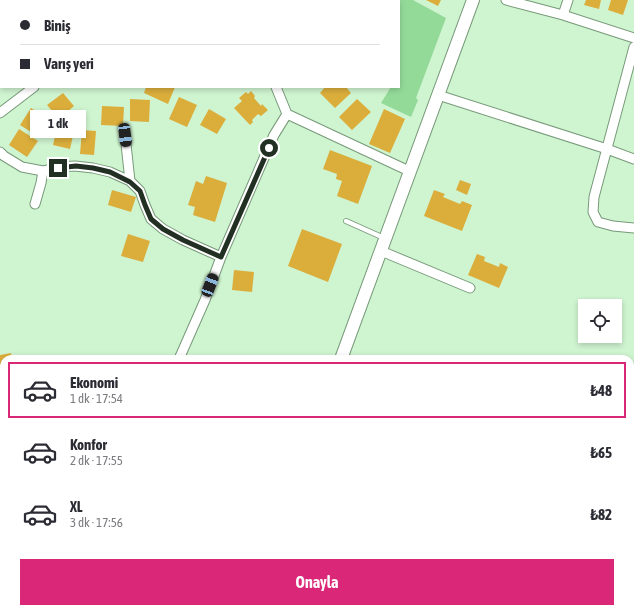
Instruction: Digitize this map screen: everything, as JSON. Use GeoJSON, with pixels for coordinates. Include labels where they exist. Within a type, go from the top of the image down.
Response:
{"type":"FeatureCollection","features":[{"type":"Feature","properties":{"kind":"street"},"geometry":{"type":"LineString","coordinates":[[346,355],[409,172],[473,0]]}},
{"type":"Feature","properties":{"kind":"street"},"geometry":{"type":"LineString","coordinates":[[506,0],[634,38]]}},
{"type":"Feature","properties":{"kind":"street"},"geometry":{"type":"LineString","coordinates":[[563,16],[568,0]]}},
{"type":"Feature","properties":{"kind":"street"},"geometry":{"type":"LineString","coordinates":[[634,47],[594,197],[593,212],[598,222],[613,226],[634,228]]}},
{"type":"Feature","properties":{"kind":"street"},"geometry":{"type":"LineString","coordinates":[[276,88],[287,114],[409,172]]}},
{"type":"Feature","properties":{"kind":"street"},"geometry":{"type":"LineString","coordinates":[[0,113],[28,89]]}},
{"type":"Feature","properties":{"kind":"street"},"geometry":{"type":"LineString","coordinates":[[438,95],[634,159]]}},
{"type":"Feature","properties":{"kind":"street"},"geometry":{"type":"LineString","coordinates":[[181,355],[274,135],[287,114]]}},
{"type":"Feature","properties":{"kind":"street"},"geometry":{"type":"LineString","coordinates":[[125,135],[130,182]]}},
{"type":"Feature","properties":{"kind":"street"},"geometry":{"type":"LineString","coordinates":[[0,152],[22,167],[43,171],[76,166],[110,172],[130,182],[140,191],[151,219],[163,229],[183,240],[221,257]]}},
{"type":"Feature","properties":{"kind":"street"},"geometry":{"type":"LineString","coordinates":[[35,204],[43,171]]}},
{"type":"Feature","properties":{"kind":"street"},"geometry":{"type":"LineString","coordinates":[[381,251],[470,288]]}},
{"type":"Feature","properties":{"kind":"lane"},"geometry":{"type":"LineString","coordinates":[[346,221],[386,238]]}},
{"type":"Feature","properties":{"kind":"green space"},"geometry":{"type":"Polygon","coordinates":[[[400,0],[413,0],[446,18],[416,98],[418,100],[411,117],[381,103],[390,88],[400,88],[400,0]]]}},
{"type":"Feature","properties":{"kind":"building"},"geometry":{"type":"Polygon","coordinates":[[[426,0],[441,0],[438,6],[426,0]]]}},
{"type":"Feature","properties":{"kind":"building"},"geometry":{"type":"Polygon","coordinates":[[[586,0],[601,0],[599,9],[584,5],[586,0]]]}},
{"type":"Feature","properties":{"kind":"building"},"geometry":{"type":"Polygon","coordinates":[[[611,0],[628,0],[623,15],[608,10],[611,0]]]}},
{"type":"Feature","properties":{"kind":"building"},"geometry":{"type":"Polygon","coordinates":[[[146,88],[175,88],[168,104],[144,93],[146,88]]]}},
{"type":"Feature","properties":{"kind":"building"},"geometry":{"type":"Polygon","coordinates":[[[324,88],[347,88],[351,93],[335,108],[320,93],[324,88]]]}},
{"type":"Feature","properties":{"kind":"building"},"geometry":{"type":"Polygon","coordinates":[[[251,91],[255,96],[254,98],[261,106],[262,104],[268,110],[261,116],[258,114],[252,120],[253,122],[250,125],[234,108],[242,101],[239,98],[246,92],[248,94],[251,91]]]}},
{"type":"Feature","properties":{"kind":"building"},"geometry":{"type":"Polygon","coordinates":[[[63,93],[74,106],[59,119],[47,105],[63,93]]]}},
{"type":"Feature","properties":{"kind":"building"},"geometry":{"type":"Polygon","coordinates":[[[179,97],[197,105],[187,127],[169,119],[179,97]]]}},
{"type":"Feature","properties":{"kind":"building"},"geometry":{"type":"Polygon","coordinates":[[[130,99],[150,100],[149,122],[130,121],[130,99]]]}},
{"type":"Feature","properties":{"kind":"building"},"geometry":{"type":"Polygon","coordinates":[[[357,99],[371,112],[352,130],[339,117],[357,99]]]}},
{"type":"Feature","properties":{"kind":"building"},"geometry":{"type":"Polygon","coordinates":[[[102,106],[124,107],[123,126],[101,125],[102,106]]]}},
{"type":"Feature","properties":{"kind":"building"},"geometry":{"type":"Polygon","coordinates":[[[31,108],[50,120],[39,137],[20,125],[31,108]]]}},
{"type":"Feature","properties":{"kind":"building"},"geometry":{"type":"Polygon","coordinates":[[[209,109],[226,119],[217,134],[200,125],[209,109]]]}},
{"type":"Feature","properties":{"kind":"building"},"geometry":{"type":"Polygon","coordinates":[[[384,109],[405,119],[390,153],[369,144],[384,109]]]}},
{"type":"Feature","properties":{"kind":"building"},"geometry":{"type":"Polygon","coordinates":[[[58,123],[75,127],[70,149],[53,145],[58,123]]]}},
{"type":"Feature","properties":{"kind":"building"},"geometry":{"type":"Polygon","coordinates":[[[19,129],[38,141],[27,157],[9,145],[19,129]]]}},
{"type":"Feature","properties":{"kind":"building"},"geometry":{"type":"Polygon","coordinates":[[[82,130],[96,131],[94,155],[80,154],[82,130]]]}},
{"type":"Feature","properties":{"kind":"building"},"geometry":{"type":"Polygon","coordinates":[[[330,150],[372,166],[358,204],[337,196],[342,181],[336,179],[337,174],[323,169],[330,150]]]}},
{"type":"Feature","properties":{"kind":"building"},"geometry":{"type":"Polygon","coordinates":[[[206,176],[227,183],[215,222],[193,215],[195,207],[188,205],[196,181],[203,184],[206,176]]]}},
{"type":"Feature","properties":{"kind":"building"},"geometry":{"type":"Polygon","coordinates":[[[460,180],[471,184],[467,195],[456,190],[460,180]]]}},
{"type":"Feature","properties":{"kind":"building"},"geometry":{"type":"Polygon","coordinates":[[[112,190],[136,197],[131,212],[108,205],[112,190]]]}},
{"type":"Feature","properties":{"kind":"building"},"geometry":{"type":"Polygon","coordinates":[[[434,190],[445,194],[443,197],[460,204],[462,201],[472,205],[462,231],[424,216],[434,190]]]}},
{"type":"Feature","properties":{"kind":"building"},"geometry":{"type":"Polygon","coordinates":[[[302,229],[342,244],[328,282],[288,266],[302,229]]]}},
{"type":"Feature","properties":{"kind":"building"},"geometry":{"type":"Polygon","coordinates":[[[128,234],[150,241],[143,262],[121,256],[128,234]]]}},
{"type":"Feature","properties":{"kind":"building"},"geometry":{"type":"Polygon","coordinates":[[[477,254],[485,257],[484,261],[499,267],[500,263],[508,267],[499,288],[468,275],[477,254]]]}},
{"type":"Feature","properties":{"kind":"building"},"geometry":{"type":"Polygon","coordinates":[[[234,270],[254,272],[252,292],[232,290],[234,270]]]}},
{"type":"Feature","properties":{"kind":"building"},"geometry":{"type":"Polygon","coordinates":[[[11,353],[11,355],[0,355],[11,353]]]}},
{"type":"Feature","properties":{"kind":"route"},"geometry":{"type":"LineString","coordinates":[[58,168],[76,166],[93,168],[110,172],[130,182],[140,191],[151,219],[163,229],[183,240],[221,257],[269,148]]}}]}
